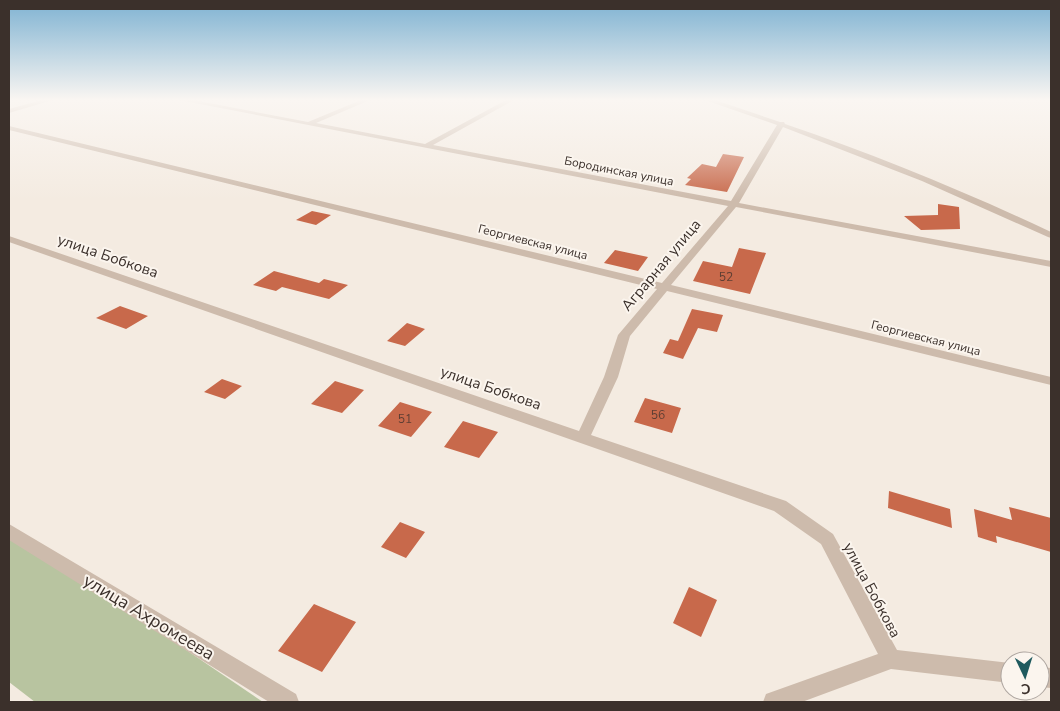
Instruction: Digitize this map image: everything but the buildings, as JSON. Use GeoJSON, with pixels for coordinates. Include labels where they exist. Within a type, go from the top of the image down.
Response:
{"type":"FeatureCollection","features":[{"type":"Feature","properties":{"kind":"street","name":"Георгиевская улица"},"geometry":{"type":"LineString","coordinates":[[30,133],[1051,381]]}},
{"type":"Feature","properties":{"kind":"street","name":"Бородинская улица"},"geometry":{"type":"LineString","coordinates":[[357,133],[1051,264]]}},
{"type":"Feature","properties":{"kind":"street"},"geometry":{"type":"LineString","coordinates":[[426,146],[450,133]]}},
{"type":"Feature","properties":{"kind":"street","name":"Аграрная улица"},"geometry":{"type":"LineString","coordinates":[[583,437],[611,378],[624,335],[734,204],[776,133]]}},
{"type":"Feature","properties":{"kind":"street"},"geometry":{"type":"LineString","coordinates":[[809,133],[875,158],[1051,235]]}},
{"type":"Feature","properties":{"kind":"street","name":"улица Бобкова"},"geometry":{"type":"LineString","coordinates":[[9,239],[780,506],[827,539],[891,659]]}},
{"type":"Feature","properties":{"kind":"street","name":"улица Ахромеева"},"geometry":{"type":"LineString","coordinates":[[9,531],[288,702]]}},
{"type":"Feature","properties":{"kind":"street"},"geometry":{"type":"LineString","coordinates":[[774,702],[891,659],[1000,672]]}},
{"type":"Feature","properties":{"kind":"green space"},"geometry":{"type":"Polygon","coordinates":[[[9,530],[263,702],[35,702],[9,682],[9,530]]]}}]}
